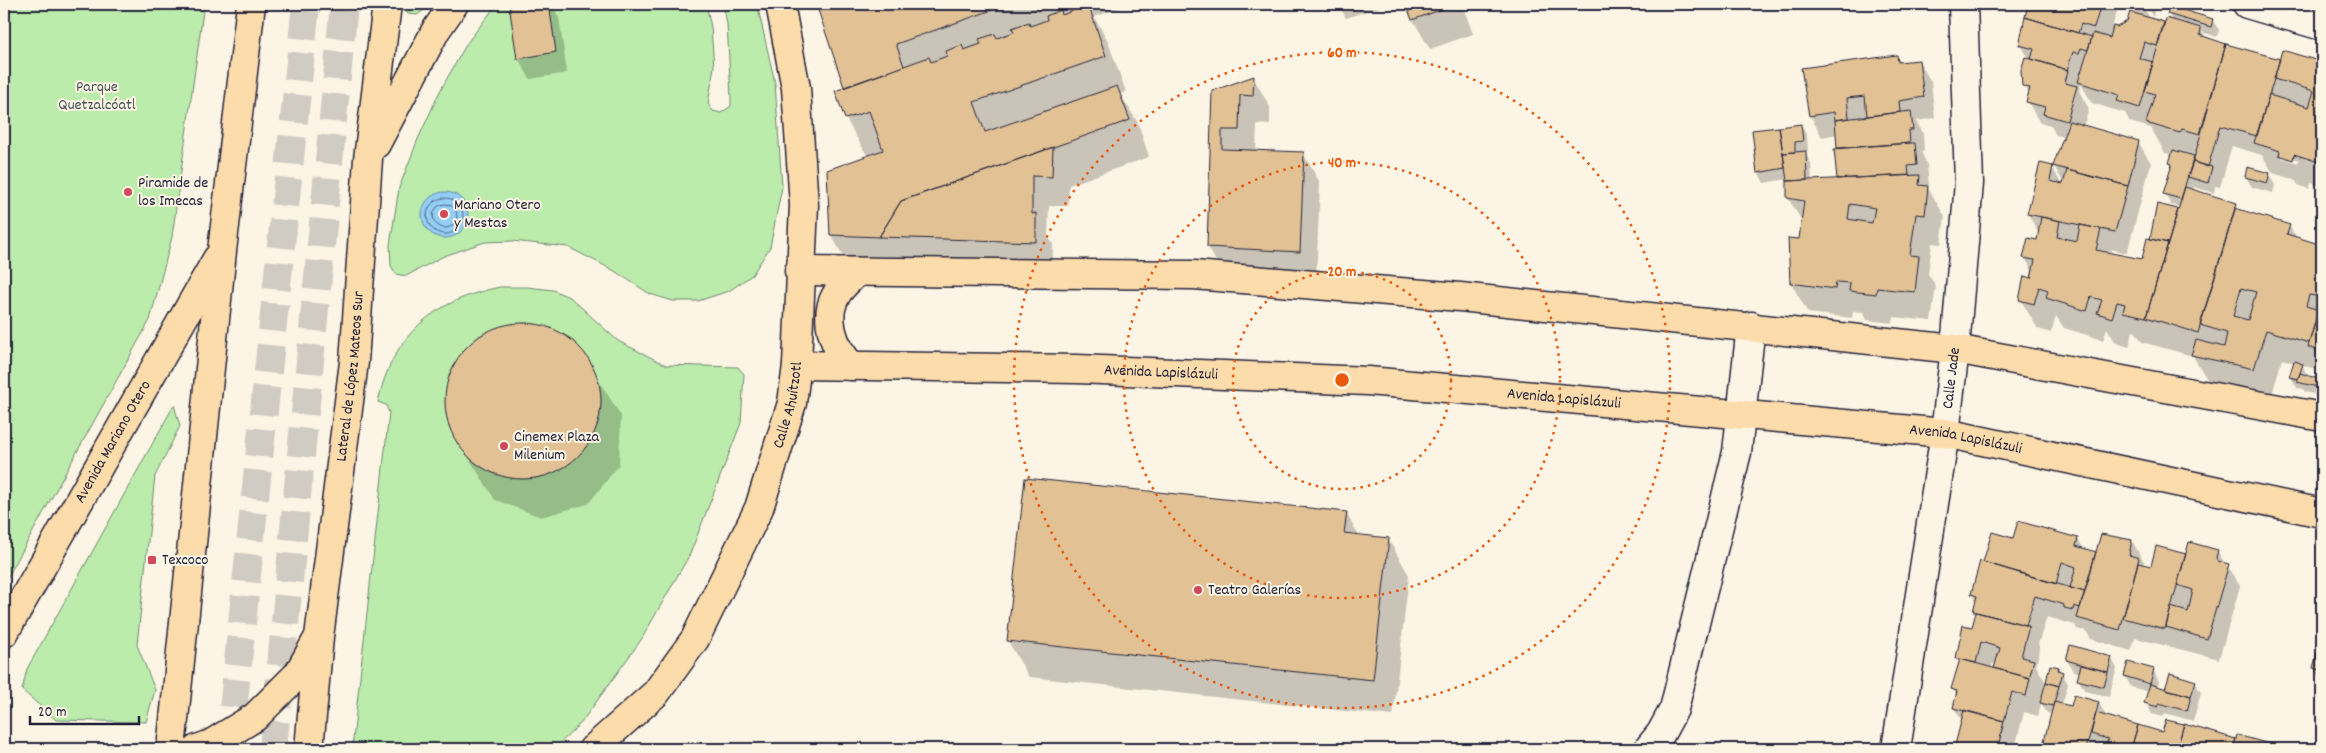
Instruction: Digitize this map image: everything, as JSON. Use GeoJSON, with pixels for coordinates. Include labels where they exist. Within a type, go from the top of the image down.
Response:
{"type":"FeatureCollection","features":[{"type":"Feature","properties":{"kind":"main road"},"geometry":{"type":"LineString","coordinates":[[171,749],[222,251],[251,4]]}},
{"type":"Feature","properties":{"kind":"main road","name":"Lateral de López Mateos Sur"},"geometry":{"type":"LineString","coordinates":[[309,749],[319,636],[354,362],[368,159],[387,4]]}},
{"type":"Feature","properties":{"kind":"main road"},"geometry":{"type":"LineString","coordinates":[[368,159],[436,30],[454,4]]}},
{"type":"Feature","properties":{"kind":"main road","name":"Calle Ahuítzotl"},"geometry":{"type":"LineString","coordinates":[[594,749],[656,693],[695,639],[759,508],[792,403],[797,365],[799,271],[804,205],[796,88],[780,4]]}},
{"type":"Feature","properties":{"kind":"main road","name":"Avenida Mariano Otero"},"geometry":{"type":"LineString","coordinates":[[4,633],[222,251]]}},
{"type":"Feature","properties":{"kind":"main road"},"geometry":{"type":"LineString","coordinates":[[799,271],[1194,275],[1460,297],[1955,349],[2322,417]]}},
{"type":"Feature","properties":{"kind":"main road"},"geometry":{"type":"LineString","coordinates":[[852,366],[842,357],[832,335],[830,311],[838,292],[857,272]]}},
{"type":"Feature","properties":{"kind":"main road","name":"Avenida Lapislázuli"},"geometry":{"type":"LineString","coordinates":[[797,365],[1077,369],[1368,381],[1945,433],[2322,513]]}},
{"type":"Feature","properties":{"kind":"main road"},"geometry":{"type":"LineString","coordinates":[[197,749],[211,744],[255,717],[298,674],[319,636]]}},
{"type":"Feature","properties":{"kind":"street","name":"Calle Jade"},"geometry":{"type":"LineString","coordinates":[[1896,749],[1945,433],[1955,349],[1969,183],[1963,4]]}},
{"type":"Feature","properties":{"kind":"street"},"geometry":{"type":"LineString","coordinates":[[2247,4],[2322,26]]}},
{"type":"Feature","properties":{"kind":"street"},"geometry":{"type":"LineString","coordinates":[[1648,749],[1674,710],[1737,452],[1750,326]]}},
{"type":"Feature","properties":{"kind":"green space","name":"Parque Quetzalcóatl"},"geometry":{"type":"Polygon","coordinates":[[[4,4],[204,4],[172,237],[150,320],[4,584],[4,4]]]}},
{"type":"Feature","properties":{"kind":"green space"},"geometry":{"type":"Polygon","coordinates":[[[401,4],[433,4],[417,15],[408,14],[401,8],[401,4]]]}},
{"type":"Feature","properties":{"kind":"green space"},"geometry":{"type":"Polygon","coordinates":[[[497,4],[706,4],[711,27],[714,67],[708,104],[713,111],[721,113],[731,106],[727,24],[723,4],[757,4],[775,83],[782,187],[770,247],[752,275],[729,291],[698,301],[673,301],[650,294],[613,270],[568,247],[512,241],[485,242],[444,256],[406,276],[396,274],[391,266],[390,245],[399,188],[418,139],[440,91],[467,43],[497,4]]]}},
{"type":"Feature","properties":{"kind":"green space"},"geometry":{"type":"Polygon","coordinates":[[[500,287],[527,287],[553,290],[571,298],[618,341],[666,365],[738,367],[744,374],[741,423],[690,554],[641,640],[581,723],[554,749],[352,749],[389,413],[386,405],[378,402],[385,378],[405,340],[436,311],[476,293],[500,287]]]}},
{"type":"Feature","properties":{"kind":"green space"},"geometry":{"type":"Polygon","coordinates":[[[174,405],[180,426],[155,476],[137,645],[155,690],[146,722],[56,720],[22,690],[27,669],[174,405]]]}},
{"type":"Feature","properties":{"kind":"water"},"geometry":{"type":"Polygon","coordinates":[[[440,192],[450,192],[464,202],[468,215],[464,228],[458,234],[450,238],[440,238],[426,228],[422,220],[422,210],[432,196],[440,192]]]}},
{"type":"Feature","properties":{"kind":"building"},"geometry":{"type":"Polygon","coordinates":[[[509,4],[549,4],[556,52],[517,59],[509,4]]]}},
{"type":"Feature","properties":{"kind":"building"},"geometry":{"type":"Polygon","coordinates":[[[816,4],[1009,4],[896,44],[904,66],[844,87],[816,4]]]}},
{"type":"Feature","properties":{"kind":"building"},"geometry":{"type":"Polygon","coordinates":[[[1079,4],[1088,4],[1106,56],[974,102],[985,132],[1117,86],[1130,120],[901,201],[879,237],[830,235],[827,170],[883,150],[869,111],[845,119],[835,91],[929,57],[931,62],[947,56],[946,51],[962,45],[964,50],[981,44],[979,39],[995,34],[997,38],[1014,32],[1012,28],[1029,22],[1030,26],[1047,20],[1046,16],[1061,10],[1062,15],[1080,8],[1079,4]]]}},
{"type":"Feature","properties":{"kind":"building"},"geometry":{"type":"Polygon","coordinates":[[[1406,4],[1457,4],[1412,20],[1406,4]]]}},
{"type":"Feature","properties":{"kind":"building"},"geometry":{"type":"Polygon","coordinates":[[[2028,4],[2101,4],[2094,28],[2081,24],[2078,33],[2025,17],[2028,4]]]}},
{"type":"Feature","properties":{"kind":"building"},"geometry":{"type":"Polygon","coordinates":[[[2129,4],[2148,4],[2146,9],[2129,4]]]}},
{"type":"Feature","properties":{"kind":"building"},"geometry":{"type":"Polygon","coordinates":[[[2170,6],[2213,19],[2211,27],[2167,14],[2170,6]]]}},
{"type":"Feature","properties":{"kind":"building"},"geometry":{"type":"Polygon","coordinates":[[[2130,12],[2164,22],[2157,46],[2144,42],[2139,58],[2153,62],[2140,108],[2117,101],[2119,95],[2078,82],[2093,33],[2110,38],[2113,26],[2117,27],[2127,21],[2130,12]]]}},
{"type":"Feature","properties":{"kind":"building"},"geometry":{"type":"Polygon","coordinates":[[[2025,17],[2092,37],[2088,50],[2081,48],[2079,53],[2073,52],[2067,70],[2031,59],[2034,49],[2019,45],[2025,17]]]}},
{"type":"Feature","properties":{"kind":"building"},"geometry":{"type":"Polygon","coordinates":[[[2166,18],[2201,28],[2200,35],[2226,44],[2200,134],[2182,129],[2180,133],[2146,123],[2155,94],[2145,91],[2166,18]]]}},
{"type":"Feature","properties":{"kind":"building"},"geometry":{"type":"Polygon","coordinates":[[[2226,44],[2280,59],[2257,136],[2220,126],[2208,167],[2193,162],[2226,44]]]}},
{"type":"Feature","properties":{"kind":"building"},"geometry":{"type":"Polygon","coordinates":[[[2282,50],[2322,62],[2322,163],[2294,154],[2293,160],[2279,155],[2280,151],[2254,143],[2269,95],[2309,107],[2314,91],[2274,79],[2282,50]]]}},
{"type":"Feature","properties":{"kind":"building"},"geometry":{"type":"Polygon","coordinates":[[[1897,55],[1898,62],[1919,60],[1924,97],[1899,101],[1900,112],[1867,116],[1865,96],[1847,98],[1849,118],[1835,120],[1834,112],[1809,116],[1801,68],[1897,55]]]}},
{"type":"Feature","properties":{"kind":"building"},"geometry":{"type":"Polygon","coordinates":[[[2025,57],[2068,70],[2065,83],[2077,86],[2067,121],[2043,114],[2045,107],[2026,102],[2030,88],[2022,86],[2021,70],[2025,57]]]}},
{"type":"Feature","properties":{"kind":"building"},"geometry":{"type":"Polygon","coordinates":[[[1254,76],[1253,96],[1240,95],[1239,130],[1222,130],[1222,149],[1304,152],[1300,252],[1207,247],[1212,91],[1254,76]]]}},
{"type":"Feature","properties":{"kind":"building"},"geometry":{"type":"Polygon","coordinates":[[[1911,111],[1913,130],[1909,130],[1910,143],[1837,148],[1835,120],[1911,111]]]}},
{"type":"Feature","properties":{"kind":"building"},"geometry":{"type":"Polygon","coordinates":[[[2069,121],[2139,141],[2128,186],[2053,166],[2069,121]]]}},
{"type":"Feature","properties":{"kind":"building"},"geometry":{"type":"Polygon","coordinates":[[[1801,124],[1803,141],[1795,142],[1795,152],[1783,153],[1779,127],[1801,124]]]}},
{"type":"Feature","properties":{"kind":"building"},"geometry":{"type":"Polygon","coordinates":[[[1779,127],[1785,168],[1757,173],[1752,130],[1779,127]]]}},
{"type":"Feature","properties":{"kind":"building"},"geometry":{"type":"Polygon","coordinates":[[[1915,143],[1917,165],[1908,166],[1909,175],[1837,179],[1834,149],[1915,143]]]}},
{"type":"Feature","properties":{"kind":"building"},"geometry":{"type":"Polygon","coordinates":[[[1053,147],[1052,177],[1032,176],[1032,214],[1036,213],[1036,242],[879,237],[901,201],[1053,147]]]}},
{"type":"Feature","properties":{"kind":"building"},"geometry":{"type":"Polygon","coordinates":[[[2173,150],[2194,156],[2181,199],[2163,194],[2172,164],[2169,163],[2173,150]]]}},
{"type":"Feature","properties":{"kind":"building"},"geometry":{"type":"Polygon","coordinates":[[[1806,151],[1807,180],[1787,181],[1783,153],[1806,151]]]}},
{"type":"Feature","properties":{"kind":"building"},"geometry":{"type":"Polygon","coordinates":[[[2193,162],[2212,167],[2208,183],[2188,177],[2193,162]]]}},
{"type":"Feature","properties":{"kind":"building"},"geometry":{"type":"Polygon","coordinates":[[[2040,163],[2053,166],[2050,181],[2063,184],[2067,170],[2128,186],[2115,232],[2027,214],[2040,163]]]}},
{"type":"Feature","properties":{"kind":"building"},"geometry":{"type":"Polygon","coordinates":[[[2247,167],[2270,173],[2267,183],[2245,177],[2247,167]]]}},
{"type":"Feature","properties":{"kind":"building"},"geometry":{"type":"Polygon","coordinates":[[[1920,175],[1919,185],[1928,186],[1925,215],[1916,214],[1910,255],[1919,256],[1915,292],[1877,288],[1876,294],[1849,291],[1850,283],[1836,282],[1835,289],[1790,283],[1788,238],[1799,239],[1804,201],[1787,198],[1787,181],[1920,175]],[[1850,204],[1848,219],[1872,223],[1875,208],[1850,204]]]}},
{"type":"Feature","properties":{"kind":"building"},"geometry":{"type":"Polygon","coordinates":[[[2185,187],[2237,203],[2198,333],[2146,317],[2185,187]]]}},
{"type":"Feature","properties":{"kind":"building"},"geometry":{"type":"Polygon","coordinates":[[[2157,204],[2178,209],[2168,243],[2150,239],[2157,204]]]}},
{"type":"Feature","properties":{"kind":"building"},"geometry":{"type":"Polygon","coordinates":[[[2235,208],[2290,225],[2287,234],[2322,245],[2322,297],[2309,295],[2306,306],[2319,310],[2309,343],[2266,330],[2254,369],[2191,355],[2196,340],[2224,347],[2227,333],[2200,325],[2235,208]],[[2241,288],[2233,316],[2248,320],[2256,292],[2241,288]]]}},
{"type":"Feature","properties":{"kind":"building"},"geometry":{"type":"Polygon","coordinates":[[[2041,217],[2060,221],[2057,237],[2077,241],[2080,225],[2101,229],[2096,250],[2142,259],[2147,238],[2168,243],[2146,317],[2123,312],[2125,304],[2117,302],[2112,318],[2097,313],[2102,300],[2091,297],[2087,311],[2046,298],[2048,290],[2039,287],[2034,304],[2019,300],[2024,276],[2031,278],[2035,260],[2023,258],[2028,238],[2037,240],[2041,217]]]}},
{"type":"Feature","properties":{"kind":"building"},"geometry":{"type":"Polygon","coordinates":[[[2322,297],[2322,352],[2308,347],[2322,297]]]}},
{"type":"Feature","properties":{"kind":"building"},"geometry":{"type":"Polygon","coordinates":[[[515,323],[531,323],[546,326],[560,332],[583,351],[592,364],[598,378],[601,401],[600,416],[592,438],[573,461],[560,470],[546,476],[531,479],[515,479],[500,476],[486,470],[463,451],[454,438],[448,424],[445,409],[445,393],[448,378],[454,364],[473,341],[486,332],[500,326],[515,323]]]}},
{"type":"Feature","properties":{"kind":"building"},"geometry":{"type":"Polygon","coordinates":[[[2294,361],[2303,364],[2298,379],[2289,377],[2294,361]]]}},
{"type":"Feature","properties":{"kind":"building"},"geometry":{"type":"Polygon","coordinates":[[[2300,373],[2322,380],[2322,388],[2297,382],[2300,373]]]}},
{"type":"Feature","properties":{"kind":"building","name":"Teatro Galerías"},"geometry":{"type":"Polygon","coordinates":[[[1025,478],[1347,512],[1344,533],[1389,538],[1373,680],[1007,641],[1025,478]]]}},
{"type":"Feature","properties":{"kind":"building"},"geometry":{"type":"Polygon","coordinates":[[[2018,521],[2078,538],[2076,546],[2096,552],[2085,592],[2070,588],[2076,567],[2062,562],[2056,584],[1983,562],[1992,532],[2013,538],[2018,521]]]}},
{"type":"Feature","properties":{"kind":"building"},"geometry":{"type":"Polygon","coordinates":[[[2101,534],[2132,540],[2129,555],[2139,558],[2120,630],[2077,618],[2101,534]]]}},
{"type":"Feature","properties":{"kind":"building"},"geometry":{"type":"Polygon","coordinates":[[[2189,542],[2218,550],[2216,558],[2218,561],[2229,564],[2207,639],[2166,627],[2171,607],[2188,612],[2193,590],[2177,585],[2189,542]]]}},
{"type":"Feature","properties":{"kind":"building"},"geometry":{"type":"Polygon","coordinates":[[[2156,546],[2186,554],[2165,629],[2123,618],[2138,563],[2151,566],[2156,546]]]}},
{"type":"Feature","properties":{"kind":"building"},"geometry":{"type":"Polygon","coordinates":[[[1980,561],[2085,592],[2080,608],[2074,606],[2073,610],[2064,608],[2064,605],[2035,596],[2026,625],[1973,611],[1977,596],[1971,594],[1980,561]]]}},
{"type":"Feature","properties":{"kind":"building"},"geometry":{"type":"Polygon","coordinates":[[[1976,612],[2029,626],[2021,657],[2034,660],[2029,678],[1994,668],[2000,648],[1981,642],[1976,663],[1956,658],[1963,625],[1972,627],[1976,612]]]}},
{"type":"Feature","properties":{"kind":"building"},"geometry":{"type":"Polygon","coordinates":[[[2322,635],[2322,671],[2313,668],[2322,635]]]}},
{"type":"Feature","properties":{"kind":"building"},"geometry":{"type":"Polygon","coordinates":[[[2070,645],[2112,657],[2108,672],[2066,660],[2070,645]]]}},
{"type":"Feature","properties":{"kind":"building"},"geometry":{"type":"Polygon","coordinates":[[[1960,659],[2030,678],[2026,696],[2012,692],[2004,721],[1953,708],[1957,691],[1951,689],[1960,659]]]}},
{"type":"Feature","properties":{"kind":"building"},"geometry":{"type":"Polygon","coordinates":[[[2128,662],[2154,669],[2150,684],[2124,676],[2128,662]]]}},
{"type":"Feature","properties":{"kind":"building"},"geometry":{"type":"Polygon","coordinates":[[[2050,665],[2059,667],[2058,670],[2063,672],[2059,686],[2046,682],[2050,665]]]}},
{"type":"Feature","properties":{"kind":"building"},"geometry":{"type":"Polygon","coordinates":[[[2081,665],[2108,672],[2104,687],[2077,680],[2081,665]]]}},
{"type":"Feature","properties":{"kind":"building"},"geometry":{"type":"Polygon","coordinates":[[[2170,673],[2196,681],[2191,696],[2165,689],[2170,673]]]}},
{"type":"Feature","properties":{"kind":"building"},"geometry":{"type":"Polygon","coordinates":[[[2046,682],[2059,686],[2053,706],[2040,703],[2046,682]]]}},
{"type":"Feature","properties":{"kind":"building"},"geometry":{"type":"Polygon","coordinates":[[[2150,684],[2191,696],[2187,711],[2159,703],[2158,707],[2144,703],[2150,684]]]}},
{"type":"Feature","properties":{"kind":"building"},"geometry":{"type":"Polygon","coordinates":[[[2074,695],[2099,702],[2086,749],[2042,749],[2054,702],[2071,706],[2074,695]]]}},
{"type":"Feature","properties":{"kind":"building"},"geometry":{"type":"Polygon","coordinates":[[[1964,710],[2004,721],[1999,743],[2025,749],[1954,749],[1964,710]]]}},
{"type":"Feature","properties":{"kind":"building"},"geometry":{"type":"Polygon","coordinates":[[[2096,713],[2138,725],[2131,749],[2105,749],[2108,739],[2091,734],[2096,713]]]}},
{"type":"Feature","properties":{"kind":"building"},"geometry":{"type":"Polygon","coordinates":[[[2166,720],[2184,724],[2177,749],[2131,749],[2138,725],[2162,732],[2166,720]]]}},
{"type":"Feature","properties":{"kind":"building"},"geometry":{"type":"Polygon","coordinates":[[[2184,724],[2236,739],[2233,749],[2177,749],[2184,724]]]}},
{"type":"Feature","properties":{"kind":"building"},"geometry":{"type":"Polygon","coordinates":[[[2237,735],[2288,749],[2233,749],[2237,735]]]}},
{"type":"Feature","properties":{"kind":"tunnel"},"geometry":{"type":"LineString","coordinates":[[229,749],[306,4]]}},
{"type":"Feature","properties":{"kind":"tunnel"},"geometry":{"type":"LineString","coordinates":[[273,749],[344,4]]}},
{"type":"Feature","properties":{"kind":"place","name":"Piramide de los Imecas"},"geometry":{"type":"Point","coordinates":[128,192]}},
{"type":"Feature","properties":{"kind":"place","name":"Mariano Otero y Mestas"},"geometry":{"type":"Point","coordinates":[444,214]}},
{"type":"Feature","properties":{"kind":"place","name":"Cinemex Plaza Milenium"},"geometry":{"type":"Point","coordinates":[504,446]}},
{"type":"Feature","properties":{"kind":"place","name":"Texcoco"},"geometry":{"type":"Point","coordinates":[152,560]}},
{"type":"Feature","properties":{"kind":"place","name":"Teatro Galerías"},"geometry":{"type":"Point","coordinates":[1198,590]}}]}
